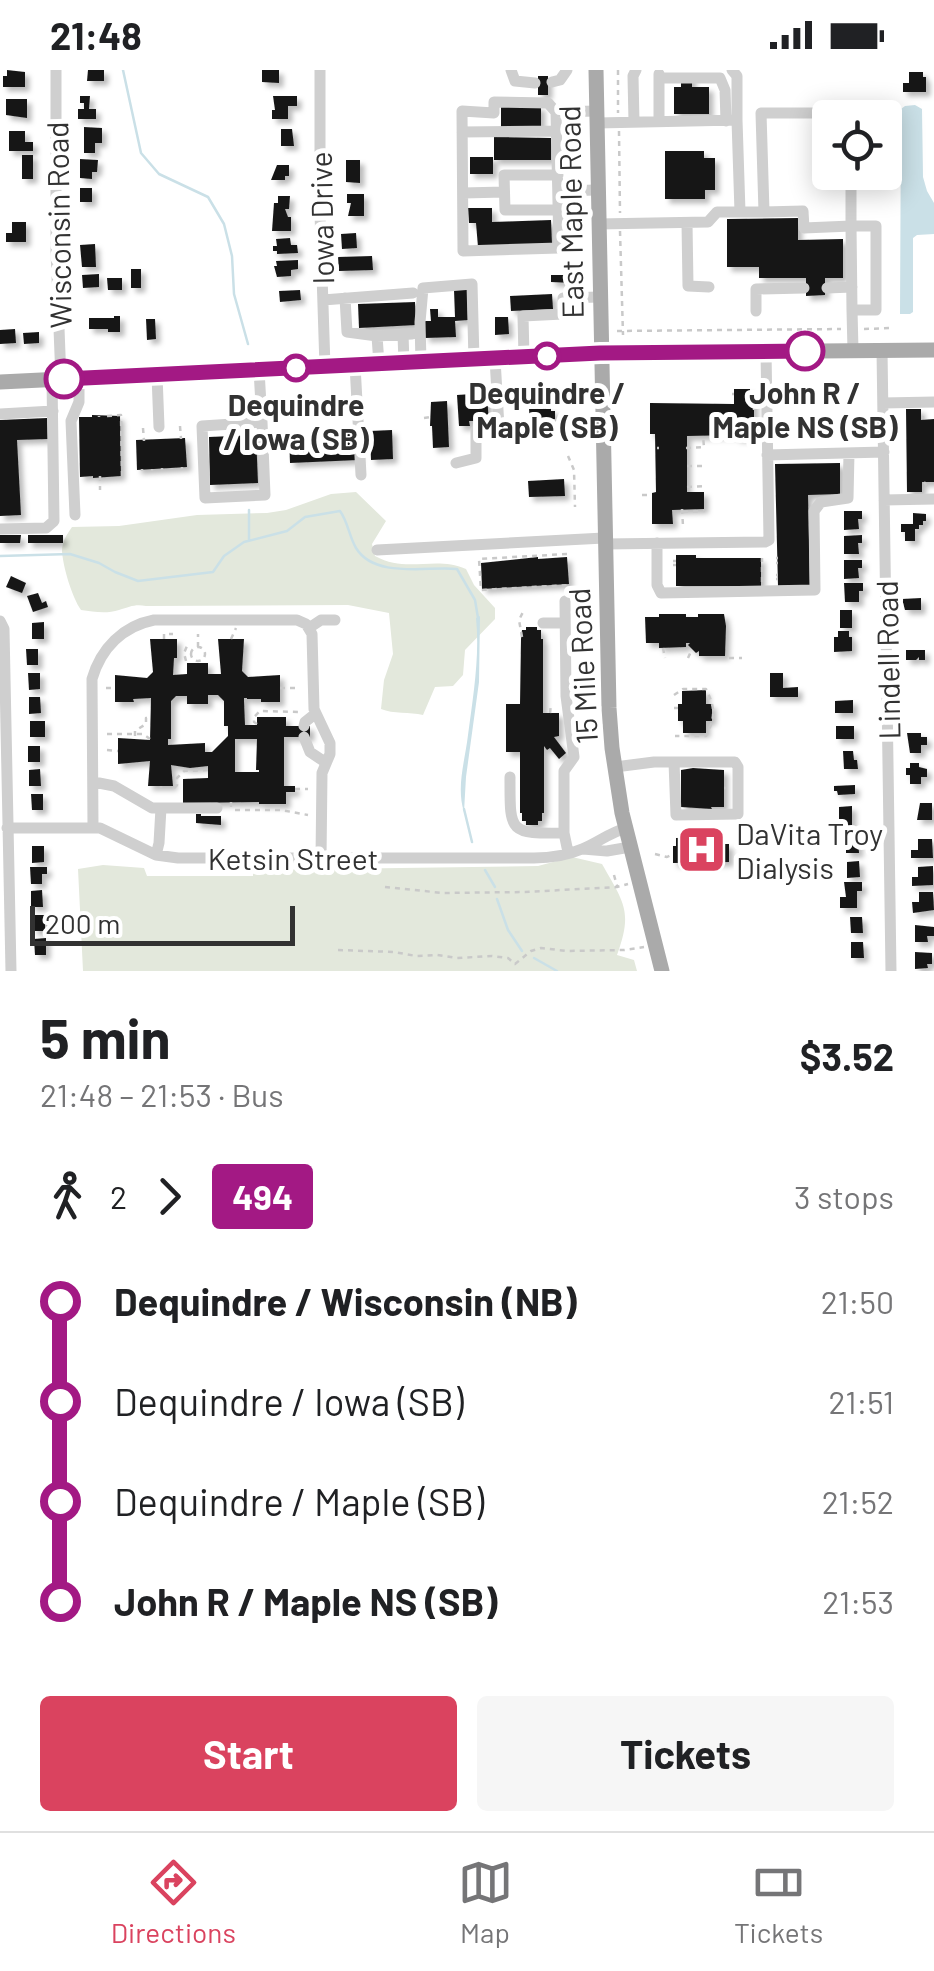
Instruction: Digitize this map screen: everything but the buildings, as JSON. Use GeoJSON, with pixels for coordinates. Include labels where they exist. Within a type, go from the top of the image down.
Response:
{"type":"FeatureCollection","features":[{"type":"Feature","properties":{"kind":"main road","name":"East Maple Road"},"geometry":{"type":"LineString","coordinates":[[596,70],[600,353]]}},
{"type":"Feature","properties":{"kind":"main road"},"geometry":{"type":"LineString","coordinates":[[0,382],[600,353],[934,350]]}},
{"type":"Feature","properties":{"kind":"main road","name":"15 Mile Road"},"geometry":{"type":"LineString","coordinates":[[600,353],[609,708],[626,828],[662,971]]}},
{"type":"Feature","properties":{"kind":"street","name":"Wisconsin Road"},"geometry":{"type":"LineString","coordinates":[[0,529],[46,528],[55,517],[52,412],[56,380],[56,70]]}},
{"type":"Feature","properties":{"kind":"street","name":"Iowa Drive"},"geometry":{"type":"LineString","coordinates":[[320,70],[325,367]]}},
{"type":"Feature","properties":{"kind":"street"},"geometry":{"type":"LineString","coordinates":[[552,82],[560,80],[567,70]]}},
{"type":"Feature","properties":{"kind":"street"},"geometry":{"type":"LineString","coordinates":[[634,122],[636,70]]}},
{"type":"Feature","properties":{"kind":"street"},"geometry":{"type":"LineString","coordinates":[[731,120],[736,76],[732,70]]}},
{"type":"Feature","properties":{"kind":"street"},"geometry":{"type":"LineString","coordinates":[[659,121],[659,74],[720,78],[731,120],[740,212]]}},
{"type":"Feature","properties":{"kind":"street"},"geometry":{"type":"LineString","coordinates":[[513,75],[535,83]]}},
{"type":"Feature","properties":{"kind":"street"},"geometry":{"type":"LineString","coordinates":[[494,102],[548,102],[556,112],[557,131],[559,248],[463,251],[462,112],[494,113],[494,102]]}},
{"type":"Feature","properties":{"kind":"street"},"geometry":{"type":"LineString","coordinates":[[556,112],[634,122],[731,120]]}},
{"type":"Feature","properties":{"kind":"street"},"geometry":{"type":"LineString","coordinates":[[764,212],[761,113],[812,112]]}},
{"type":"Feature","properties":{"kind":"street"},"geometry":{"type":"LineString","coordinates":[[462,132],[557,131]]}},
{"type":"Feature","properties":{"kind":"street"},"geometry":{"type":"LineString","coordinates":[[558,175],[504,175],[505,210],[558,210]]}},
{"type":"Feature","properties":{"kind":"street"},"geometry":{"type":"LineString","coordinates":[[558,191],[598,190]]}},
{"type":"Feature","properties":{"kind":"street"},"geometry":{"type":"LineString","coordinates":[[851,190],[852,350]]}},
{"type":"Feature","properties":{"kind":"street"},"geometry":{"type":"LineString","coordinates":[[462,193],[504,192]]}},
{"type":"Feature","properties":{"kind":"street"},"geometry":{"type":"LineString","coordinates":[[598,224],[708,222],[717,212],[803,211],[804,228],[876,226],[876,310],[852,310]]}},
{"type":"Feature","properties":{"kind":"street"},"geometry":{"type":"LineString","coordinates":[[687,222],[688,286],[709,287]]}},
{"type":"Feature","properties":{"kind":"street"},"geometry":{"type":"LineString","coordinates":[[413,362],[423,288],[472,284],[474,360]]}},
{"type":"Feature","properties":{"kind":"street"},"geometry":{"type":"LineString","coordinates":[[827,288],[852,287]]}},
{"type":"Feature","properties":{"kind":"street"},"geometry":{"type":"LineString","coordinates":[[756,311],[756,289],[804,288]]}},
{"type":"Feature","properties":{"kind":"street"},"geometry":{"type":"LineString","coordinates":[[323,300],[414,293]]}},
{"type":"Feature","properties":{"kind":"street"},"geometry":{"type":"LineString","coordinates":[[524,357],[523,316],[563,314],[563,298],[599,297]]}},
{"type":"Feature","properties":{"kind":"street"},"geometry":{"type":"LineString","coordinates":[[345,298],[347,332],[377,336],[408,334],[413,362]]}},
{"type":"Feature","properties":{"kind":"street"},"geometry":{"type":"LineString","coordinates":[[377,336],[378,364]]}},
{"type":"Feature","properties":{"kind":"street","name":"Lindell Road"},"geometry":{"type":"LineString","coordinates":[[882,350],[891,971]]}},
{"type":"Feature","properties":{"kind":"street"},"geometry":{"type":"LineString","coordinates":[[377,550],[604,541],[767,541],[770,535],[766,352]]}},
{"type":"Feature","properties":{"kind":"street"},"geometry":{"type":"LineString","coordinates":[[456,464],[476,458],[476,431],[499,427],[494,359]]}},
{"type":"Feature","properties":{"kind":"street"},"geometry":{"type":"LineString","coordinates":[[355,365],[361,475]]}},
{"type":"Feature","properties":{"kind":"street"},"geometry":{"type":"LineString","coordinates":[[260,370],[265,495],[205,498],[202,426],[262,422]]}},
{"type":"Feature","properties":{"kind":"street"},"geometry":{"type":"LineString","coordinates":[[157,375],[159,427]]}},
{"type":"Feature","properties":{"kind":"street"},"geometry":{"type":"LineString","coordinates":[[75,515],[71,421],[79,402],[79,378]]}},
{"type":"Feature","properties":{"kind":"street"},"geometry":{"type":"LineString","coordinates":[[883,403],[934,402]]}},
{"type":"Feature","properties":{"kind":"street"},"geometry":{"type":"LineString","coordinates":[[0,414],[52,412]]}},
{"type":"Feature","properties":{"kind":"street"},"geometry":{"type":"LineString","coordinates":[[767,455],[884,452]]}},
{"type":"Feature","properties":{"kind":"street"},"geometry":{"type":"LineString","coordinates":[[657,543],[657,585],[661,592],[815,590],[814,511],[821,502],[848,498],[849,453]]}},
{"type":"Feature","properties":{"kind":"street"},"geometry":{"type":"LineString","coordinates":[[884,500],[934,499]]}},
{"type":"Feature","properties":{"kind":"street"},"geometry":{"type":"LineString","coordinates":[[565,601],[566,696],[574,756],[564,771],[564,834],[568,852]]}},
{"type":"Feature","properties":{"kind":"street"},"geometry":{"type":"LineString","coordinates":[[93,827],[92,679],[105,650],[124,632],[154,620],[296,620],[310,628],[315,714],[330,743],[322,773],[321,858]]}},
{"type":"Feature","properties":{"kind":"street"},"geometry":{"type":"LineString","coordinates":[[310,628],[321,620],[335,620]]}},
{"type":"Feature","properties":{"kind":"street"},"geometry":{"type":"LineString","coordinates":[[0,621],[4,629],[10,971]]}},
{"type":"Feature","properties":{"kind":"street"},"geometry":{"type":"LineString","coordinates":[[543,623],[566,623]]}},
{"type":"Feature","properties":{"kind":"street"},"geometry":{"type":"LineString","coordinates":[[315,714],[305,722],[304,732],[313,755],[325,762]]}},
{"type":"Feature","properties":{"kind":"street"},"geometry":{"type":"LineString","coordinates":[[615,767],[654,762],[674,762],[737,762],[738,814],[676,815],[674,762]]}},
{"type":"Feature","properties":{"kind":"street"},"geometry":{"type":"LineString","coordinates":[[510,777],[510,813],[517,828],[530,834],[564,834]]}},
{"type":"Feature","properties":{"kind":"street"},"geometry":{"type":"LineString","coordinates":[[94,782],[114,786],[147,806],[217,808]]}},
{"type":"Feature","properties":{"kind":"street"},"geometry":{"type":"LineString","coordinates":[[156,855],[161,808]]}},
{"type":"Feature","properties":{"kind":"street","name":"Ketsin Street"},"geometry":{"type":"LineString","coordinates":[[8,828],[93,827],[156,855],[186,858],[534,858],[584,849],[630,847]]}},
{"type":"Feature","properties":{"kind":"street","name":"Ketsin Street"},"geometry":{"type":"LineString","coordinates":[[584,849],[626,828]]}},
{"type":"Feature","properties":{"kind":"path"},"geometry":{"type":"LineString","coordinates":[[618,70],[618,114]]}},
{"type":"Feature","properties":{"kind":"path"},"geometry":{"type":"LineString","coordinates":[[618,129],[620,213]]}},
{"type":"Feature","properties":{"kind":"path"},"geometry":{"type":"LineString","coordinates":[[620,232],[623,333]]}},
{"type":"Feature","properties":{"kind":"path"},"geometry":{"type":"LineString","coordinates":[[859,328],[892,328]]}},
{"type":"Feature","properties":{"kind":"path"},"geometry":{"type":"LineString","coordinates":[[617,332],[847,329]]}},
{"type":"Feature","properties":{"kind":"path"},"geometry":{"type":"LineString","coordinates":[[540,397],[540,409]]}},
{"type":"Feature","properties":{"kind":"path"},"geometry":{"type":"LineString","coordinates":[[579,405],[588,404]]}},
{"type":"Feature","properties":{"kind":"path"},"geometry":{"type":"LineString","coordinates":[[107,416],[121,416],[122,477]]}},
{"type":"Feature","properties":{"kind":"path"},"geometry":{"type":"LineString","coordinates":[[180,426],[181,439]]}},
{"type":"Feature","properties":{"kind":"path"},"geometry":{"type":"LineString","coordinates":[[143,428],[144,441]]}},
{"type":"Feature","properties":{"kind":"path"},"geometry":{"type":"LineString","coordinates":[[750,432],[761,431]]}},
{"type":"Feature","properties":{"kind":"path"},"geometry":{"type":"LineString","coordinates":[[686,448],[704,448],[704,436]]}},
{"type":"Feature","properties":{"kind":"path"},"geometry":{"type":"LineString","coordinates":[[568,456],[574,470],[575,507]]}},
{"type":"Feature","properties":{"kind":"path"},"geometry":{"type":"LineString","coordinates":[[687,466],[704,466]]}},
{"type":"Feature","properties":{"kind":"path"},"geometry":{"type":"LineString","coordinates":[[100,476],[100,490]]}},
{"type":"Feature","properties":{"kind":"path"},"geometry":{"type":"LineString","coordinates":[[687,486],[705,486]]}},
{"type":"Feature","properties":{"kind":"path"},"geometry":{"type":"LineString","coordinates":[[566,488],[574,488]]}},
{"type":"Feature","properties":{"kind":"path"},"geometry":{"type":"LineString","coordinates":[[642,496],[652,495]]}},
{"type":"Feature","properties":{"kind":"path"},"geometry":{"type":"LineString","coordinates":[[683,526],[682,510],[705,511]]}},
{"type":"Feature","properties":{"kind":"path"},"geometry":{"type":"LineString","coordinates":[[567,554],[479,559],[480,590],[569,585]]}},
{"type":"Feature","properties":{"kind":"path"},"geometry":{"type":"LineString","coordinates":[[762,558],[762,586]]}},
{"type":"Feature","properties":{"kind":"path"},"geometry":{"type":"LineString","coordinates":[[522,637],[519,624],[523,612]]}},
{"type":"Feature","properties":{"kind":"path"},"geometry":{"type":"LineString","coordinates":[[519,624],[543,623]]}},
{"type":"Feature","properties":{"kind":"path"},"geometry":{"type":"LineString","coordinates":[[231,639],[236,626]]}},
{"type":"Feature","properties":{"kind":"path"},"geometry":{"type":"LineString","coordinates":[[164,639],[164,634],[172,634]]}},
{"type":"Feature","properties":{"kind":"path"},"geometry":{"type":"LineString","coordinates":[[198,634],[198,647]]}},
{"type":"Feature","properties":{"kind":"path"},"geometry":{"type":"LineString","coordinates":[[204,650],[211,646]]}},
{"type":"Feature","properties":{"kind":"path"},"geometry":{"type":"LineString","coordinates":[[198,647],[192,650],[192,658],[198,661]]}},
{"type":"Feature","properties":{"kind":"path"},"geometry":{"type":"LineString","coordinates":[[198,647],[204,650]]}},
{"type":"Feature","properties":{"kind":"path"},"geometry":{"type":"LineString","coordinates":[[663,648],[665,658]]}},
{"type":"Feature","properties":{"kind":"path"},"geometry":{"type":"LineString","coordinates":[[688,658],[692,649]]}},
{"type":"Feature","properties":{"kind":"path"},"geometry":{"type":"LineString","coordinates":[[204,650],[206,663]]}},
{"type":"Feature","properties":{"kind":"path"},"geometry":{"type":"LineString","coordinates":[[198,654],[198,661]]}},
{"type":"Feature","properties":{"kind":"path"},"geometry":{"type":"LineString","coordinates":[[198,661],[204,658]]}},
{"type":"Feature","properties":{"kind":"path"},"geometry":{"type":"LineString","coordinates":[[729,658],[742,658]]}},
{"type":"Feature","properties":{"kind":"path"},"geometry":{"type":"LineString","coordinates":[[106,688],[115,688]]}},
{"type":"Feature","properties":{"kind":"path"},"geometry":{"type":"LineString","coordinates":[[280,688],[299,688]]}},
{"type":"Feature","properties":{"kind":"path"},"geometry":{"type":"LineString","coordinates":[[674,695],[683,690],[706,689],[714,705],[714,720],[706,736],[675,736]]}},
{"type":"Feature","properties":{"kind":"path"},"geometry":{"type":"LineString","coordinates":[[550,713],[551,704]]}},
{"type":"Feature","properties":{"kind":"path"},"geometry":{"type":"LineString","coordinates":[[257,724],[254,717],[260,711],[299,712]]}},
{"type":"Feature","properties":{"kind":"path"},"geometry":{"type":"LineString","coordinates":[[135,735],[150,718]]}},
{"type":"Feature","properties":{"kind":"path"},"geometry":{"type":"LineString","coordinates":[[107,734],[142,734],[150,739]]}},
{"type":"Feature","properties":{"kind":"path"},"geometry":{"type":"LineString","coordinates":[[107,750],[118,750]]}},
{"type":"Feature","properties":{"kind":"path"},"geometry":{"type":"LineString","coordinates":[[182,786],[175,787],[176,778],[184,770],[208,770]]}},
{"type":"Feature","properties":{"kind":"path"},"geometry":{"type":"LineString","coordinates":[[295,789],[308,789]]}},
{"type":"Feature","properties":{"kind":"path"},"geometry":{"type":"LineString","coordinates":[[231,802],[234,810],[308,814]]}},
{"type":"Feature","properties":{"kind":"path"},"geometry":{"type":"LineString","coordinates":[[656,854],[673,854]]}},
{"type":"Feature","properties":{"kind":"path"},"geometry":{"type":"LineString","coordinates":[[614,875],[618,887]]}},
{"type":"Feature","properties":{"kind":"path"},"geometry":{"type":"LineString","coordinates":[[385,887],[443,893],[525,892],[618,887],[639,882]]}},
{"type":"Feature","properties":{"kind":"path"},"geometry":{"type":"LineString","coordinates":[[515,964],[541,948],[624,950],[655,944]]}},
{"type":"Feature","properties":{"kind":"path"},"geometry":{"type":"LineString","coordinates":[[338,950],[457,958],[492,956],[508,958],[517,971]]}},
{"type":"Feature","properties":{"kind":"shaded area"},"geometry":{"type":"Polygon","coordinates":[[[356,492],[386,521],[372,544],[375,556],[399,564],[443,564],[466,569],[474,585],[495,608],[495,619],[465,650],[463,675],[453,686],[435,687],[423,715],[381,709],[384,680],[393,654],[389,613],[348,605],[138,605],[96,612],[81,610],[68,582],[62,551],[72,527],[119,526],[197,515],[267,513],[331,494],[356,492]]]}},
{"type":"Feature","properties":{"kind":"shaded area"},"geometry":{"type":"Polygon","coordinates":[[[572,857],[602,864],[610,877],[625,917],[617,955],[634,960],[637,971],[83,971],[78,869],[103,865],[144,868],[147,876],[253,876],[253,870],[538,866],[572,857]]]}},
{"type":"Feature","properties":{"kind":"water"},"geometry":{"type":"Polygon","coordinates":[[[902,108],[922,109],[923,177],[934,203],[934,234],[913,238],[913,312],[900,314],[902,108]]]}},
{"type":"Feature","properties":{"kind":"water"},"geometry":{"type":"Polygon","coordinates":[[[480,616],[479,682],[464,812],[461,784],[475,676],[476,618],[480,616]]]}},
{"type":"Feature","properties":{"kind":"waterway"},"geometry":{"type":"LineString","coordinates":[[123,70],[141,153],[159,174],[208,197],[224,224],[232,256],[234,294],[248,344]]}},
{"type":"Feature","properties":{"kind":"waterway"},"geometry":{"type":"LineString","coordinates":[[249,510],[249,539]]}},
{"type":"Feature","properties":{"kind":"waterway"},"geometry":{"type":"LineString","coordinates":[[0,556],[70,554],[138,581],[213,572],[224,556],[244,542],[287,531],[305,517],[340,511],[356,548],[376,564],[402,569],[457,569],[475,600],[478,618]]}},
{"type":"Feature","properties":{"kind":"waterway"},"geometry":{"type":"LineString","coordinates":[[464,809],[472,842]]}},
{"type":"Feature","properties":{"kind":"waterway"},"geometry":{"type":"LineString","coordinates":[[485,870],[495,887]]}},
{"type":"Feature","properties":{"kind":"waterway"},"geometry":{"type":"LineString","coordinates":[[497,899],[508,930],[522,951]]}},
{"type":"Feature","properties":{"kind":"waterway"},"geometry":{"type":"LineString","coordinates":[[534,958],[557,971]]}},
{"type":"Feature","properties":{"kind":"bus line","name":"494"},"geometry":{"type":"LineString","coordinates":[[64,379],[600,353],[805,351]]}},
{"type":"Feature","properties":{"kind":"place","name":"John R / Maple NS (SB)"},"geometry":{"type":"Point","coordinates":[805,351]}},
{"type":"Feature","properties":{"kind":"place","name":"Dequindre / Maple (SB)"},"geometry":{"type":"Point","coordinates":[547,356]}},
{"type":"Feature","properties":{"kind":"place","name":"Dequindre / Iowa (SB)"},"geometry":{"type":"Point","coordinates":[296,368]}},
{"type":"Feature","properties":{"kind":"place","name":"DaVita Troy Dialysis"},"geometry":{"type":"Point","coordinates":[701,850]}}]}
